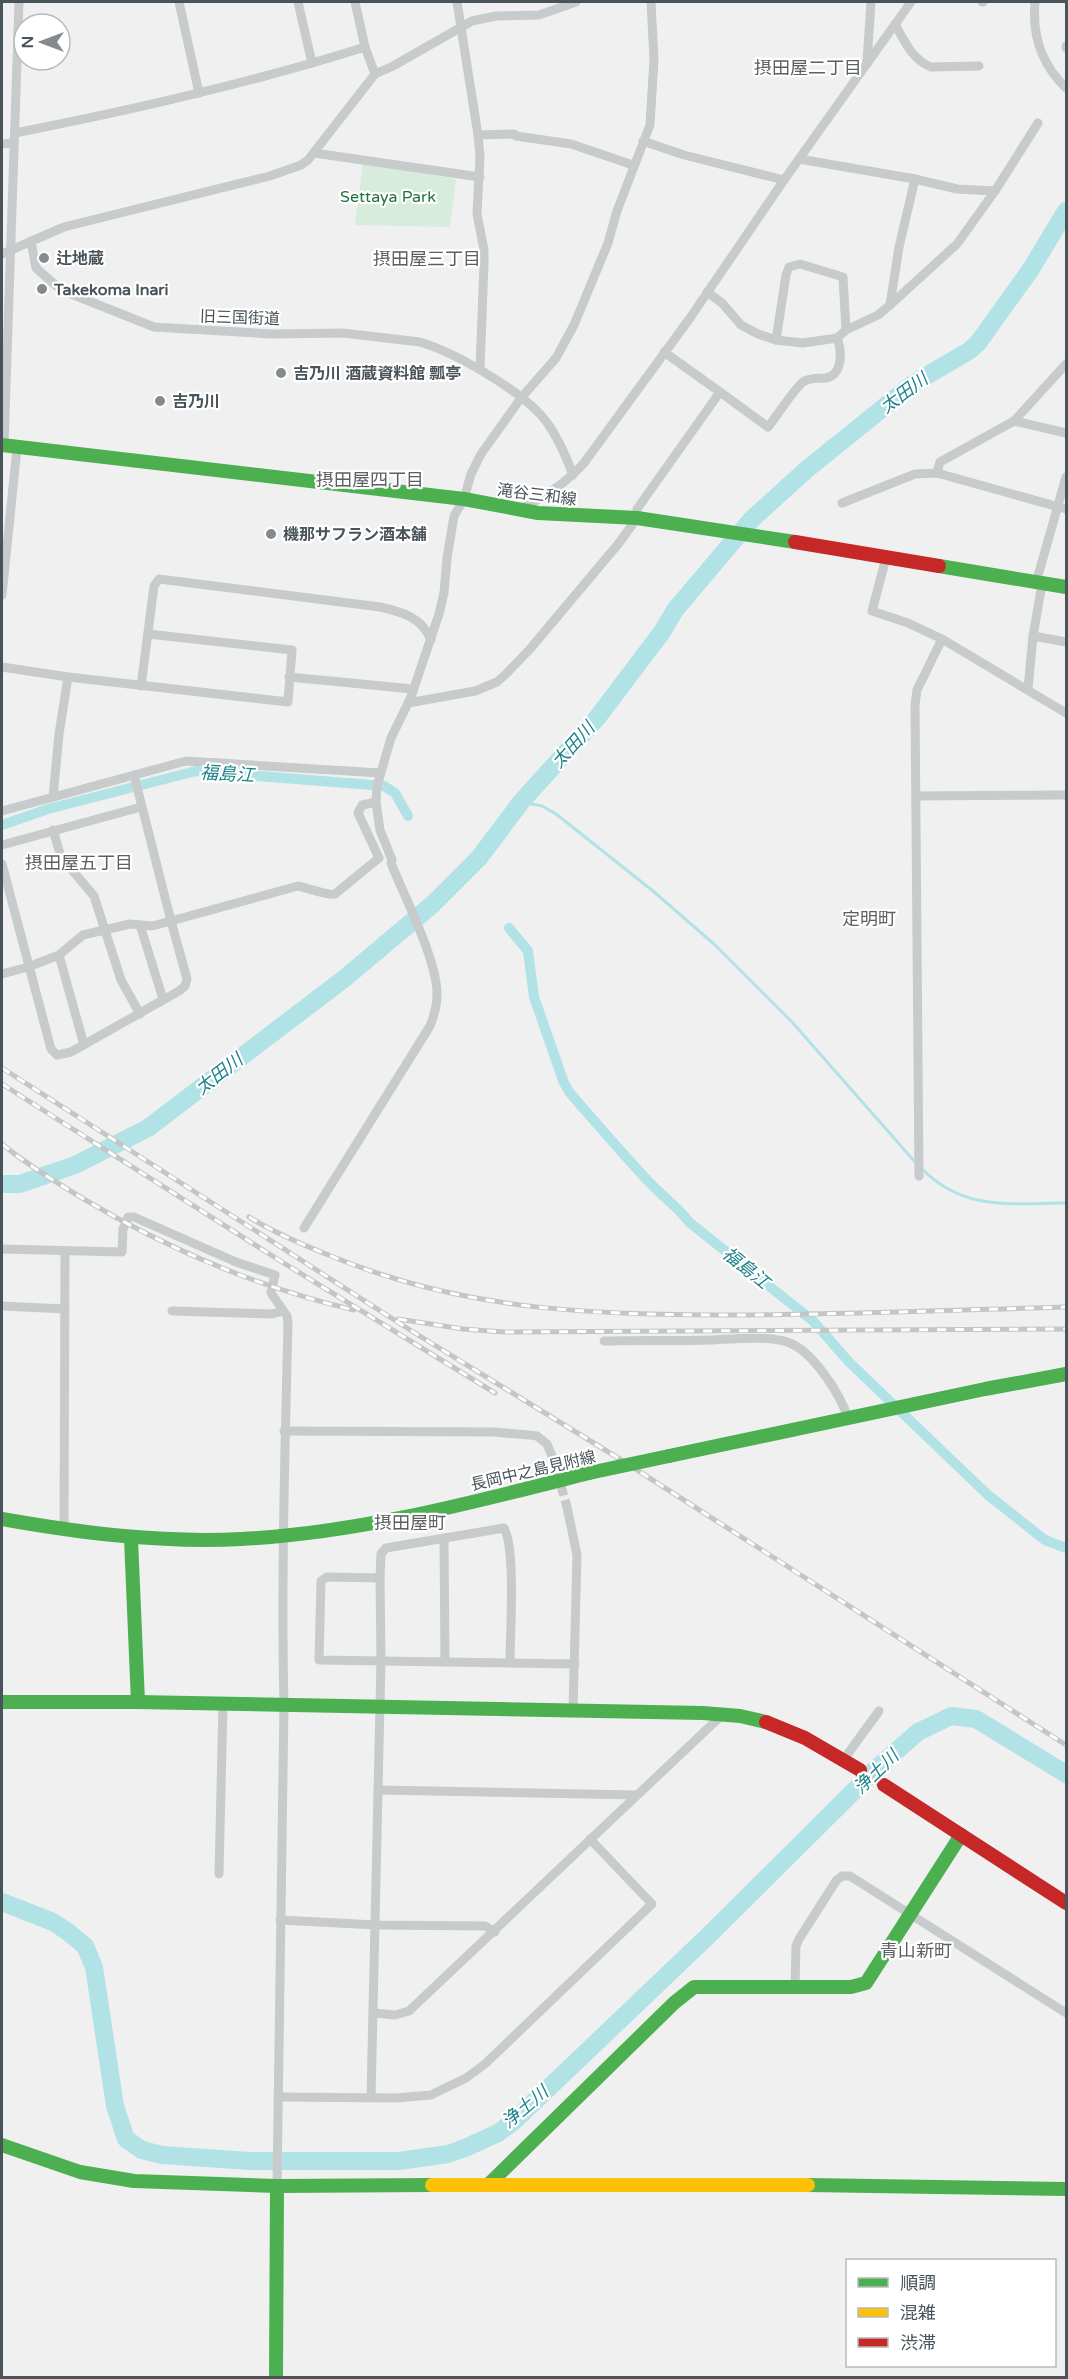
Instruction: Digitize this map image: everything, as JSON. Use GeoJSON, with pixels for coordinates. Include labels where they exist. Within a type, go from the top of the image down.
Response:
{"type":"FeatureCollection","features":[{"type":"Feature","properties":{"kind":"street"},"geometry":{"type":"LineString","coordinates":[[2,595],[8,446],[5,252],[15,138],[19,2]]}},
{"type":"Feature","properties":{"kind":"street"},"geometry":{"type":"LineString","coordinates":[[179,2],[199,93]]}},
{"type":"Feature","properties":{"kind":"street"},"geometry":{"type":"LineString","coordinates":[[298,2],[312,63]]}},
{"type":"Feature","properties":{"kind":"street"},"geometry":{"type":"LineString","coordinates":[[355,2],[365,47],[375,74]]}},
{"type":"Feature","properties":{"kind":"street"},"geometry":{"type":"LineString","coordinates":[[457,2],[478,135],[480,177],[477,214],[484,250],[480,369]]}},
{"type":"Feature","properties":{"kind":"street"},"geometry":{"type":"LineString","coordinates":[[5,252],[64,227],[301,165],[314,153],[375,74],[472,21],[496,16],[538,15],[576,2]]}},
{"type":"Feature","properties":{"kind":"street"},"geometry":{"type":"LineString","coordinates":[[304,1228],[430,1026],[437,996],[433,967],[380,830],[376,799],[379,775],[430,640],[444,593],[454,516],[464,499],[471,474],[481,454],[521,398],[556,358],[574,325],[608,243],[633,165],[650,125],[654,59],[651,2]]}},
{"type":"Feature","properties":{"kind":"street"},"geometry":{"type":"LineString","coordinates":[[866,65],[871,2]]}},
{"type":"Feature","properties":{"kind":"street"},"geometry":{"type":"LineString","coordinates":[[517,510],[537,500],[573,475],[707,292],[911,2]]}},
{"type":"Feature","properties":{"kind":"street"},"geometry":{"type":"LineString","coordinates":[[1035,2],[1037,44],[1048,65],[1066,88]]}},
{"type":"Feature","properties":{"kind":"street"},"geometry":{"type":"LineString","coordinates":[[894,24],[904,43],[918,60],[926,65],[931,67],[979,66]]}},
{"type":"Feature","properties":{"kind":"street"},"geometry":{"type":"LineString","coordinates":[[2,144],[15,138],[199,93],[365,47]]}},
{"type":"Feature","properties":{"kind":"street"},"geometry":{"type":"LineString","coordinates":[[707,292],[722,303],[741,325],[758,334],[776,340],[803,343],[837,338],[846,330],[878,315],[957,244],[995,191],[1038,123]]}},
{"type":"Feature","properties":{"kind":"street"},"geometry":{"type":"LineString","coordinates":[[478,135],[514,134],[571,144],[633,165]]}},
{"type":"Feature","properties":{"kind":"street"},"geometry":{"type":"LineString","coordinates":[[643,141],[684,155],[784,180]]}},
{"type":"Feature","properties":{"kind":"street"},"geometry":{"type":"LineString","coordinates":[[314,153],[480,177]]}},
{"type":"Feature","properties":{"kind":"street"},"geometry":{"type":"LineString","coordinates":[[799,159],[915,179],[957,189],[995,191]]}},
{"type":"Feature","properties":{"kind":"street"},"geometry":{"type":"LineString","coordinates":[[890,305],[899,247],[915,179]]}},
{"type":"Feature","properties":{"kind":"street","name":"旧三国街道"},"geometry":{"type":"LineString","coordinates":[[31,241],[36,268],[61,290],[154,327],[272,334],[343,333],[420,342],[480,369],[540,413],[549,425],[573,475]]}},
{"type":"Feature","properties":{"kind":"street"},"geometry":{"type":"LineString","coordinates":[[776,340],[786,275],[789,267],[800,264],[843,278],[846,330]]}},
{"type":"Feature","properties":{"kind":"street"},"geometry":{"type":"LineString","coordinates":[[664,352],[768,427],[802,383],[810,379],[828,378],[835,373],[840,364],[841,348],[837,338]]}},
{"type":"Feature","properties":{"kind":"street"},"geometry":{"type":"LineString","coordinates":[[937,473],[940,462],[1014,421],[1065,369]]}},
{"type":"Feature","properties":{"kind":"street"},"geometry":{"type":"LineString","coordinates":[[408,703],[475,691],[497,682],[506,675],[567,607],[637,518],[637,509],[720,392]]}},
{"type":"Feature","properties":{"kind":"street"},"geometry":{"type":"LineString","coordinates":[[1014,421],[1066,434]]}},
{"type":"Feature","properties":{"kind":"street","name":"滝谷三和線"},"geometry":{"type":"LineString","coordinates":[[8,446],[464,499],[517,510],[637,518],[1066,587]]}},
{"type":"Feature","properties":{"kind":"street"},"geometry":{"type":"LineString","coordinates":[[842,503],[915,474],[937,473],[1062,508]]}},
{"type":"Feature","properties":{"kind":"street"},"geometry":{"type":"LineString","coordinates":[[1028,689],[1039,583],[1062,508],[1066,477]]}},
{"type":"Feature","properties":{"kind":"street"},"geometry":{"type":"LineString","coordinates":[[886,558],[872,612],[908,623],[942,639],[1066,713]]}},
{"type":"Feature","properties":{"kind":"street"},"geometry":{"type":"LineString","coordinates":[[141,686],[154,585],[159,579],[380,607],[402,612],[422,624],[430,640]]}},
{"type":"Feature","properties":{"kind":"street"},"geometry":{"type":"LineString","coordinates":[[2,666],[68,677],[288,702],[292,650],[148,634]]}},
{"type":"Feature","properties":{"kind":"street"},"geometry":{"type":"LineString","coordinates":[[1033,636],[1066,642]]}},
{"type":"Feature","properties":{"kind":"street"},"geometry":{"type":"LineString","coordinates":[[919,1176],[915,705],[917,690],[942,639]]}},
{"type":"Feature","properties":{"kind":"street"},"geometry":{"type":"LineString","coordinates":[[289,676],[413,689]]}},
{"type":"Feature","properties":{"kind":"street"},"geometry":{"type":"LineString","coordinates":[[53,797],[59,734],[68,677]]}},
{"type":"Feature","properties":{"kind":"street"},"geometry":{"type":"LineString","coordinates":[[2,811],[134,778],[186,761],[379,775]]}},
{"type":"Feature","properties":{"kind":"street"},"geometry":{"type":"LineString","coordinates":[[2,864],[51,1049],[57,1055],[71,1052],[179,991],[188,980],[134,778]]}},
{"type":"Feature","properties":{"kind":"street"},"geometry":{"type":"LineString","coordinates":[[916,796],[1066,795]]}},
{"type":"Feature","properties":{"kind":"street"},"geometry":{"type":"LineString","coordinates":[[2,974],[59,955],[84,935],[130,924],[152,926],[298,886],[317,889],[326,895],[335,894],[379,858],[358,813],[362,805],[376,799]]}},
{"type":"Feature","properties":{"kind":"street"},"geometry":{"type":"LineString","coordinates":[[2,845],[141,807]]}},
{"type":"Feature","properties":{"kind":"street"},"geometry":{"type":"LineString","coordinates":[[53,830],[61,857],[94,896],[121,980],[140,1014]]}},
{"type":"Feature","properties":{"kind":"street"},"geometry":{"type":"LineString","coordinates":[[140,926],[163,999]]}},
{"type":"Feature","properties":{"kind":"street"},"geometry":{"type":"LineString","coordinates":[[59,955],[84,1045]]}},
{"type":"Feature","properties":{"kind":"street"},"geometry":{"type":"LineString","coordinates":[[2,1249],[122,1252],[123,1229],[128,1217],[134,1217],[236,1262],[275,1275],[271,1293],[288,1323],[284,1431],[284,1705],[276,2378]]}},
{"type":"Feature","properties":{"kind":"street"},"geometry":{"type":"LineString","coordinates":[[64,1531],[65,1252]]}},
{"type":"Feature","properties":{"kind":"street"},"geometry":{"type":"LineString","coordinates":[[2,1306],[65,1309]]}},
{"type":"Feature","properties":{"kind":"street"},"geometry":{"type":"LineString","coordinates":[[172,1311],[272,1314],[283,1311]]}},
{"type":"Feature","properties":{"kind":"street"},"geometry":{"type":"LineString","coordinates":[[604,1341],[746,1339],[788,1342],[800,1349],[815,1363],[838,1394],[848,1418]]}},
{"type":"Feature","properties":{"kind":"street","name":"長岡中之島見附線"},"geometry":{"type":"LineString","coordinates":[[2,1518],[64,1531],[131,1539],[200,1540],[284,1536],[407,1516],[589,1473],[1066,1374]]}},
{"type":"Feature","properties":{"kind":"street"},"geometry":{"type":"LineString","coordinates":[[284,1431],[529,1434],[537,1436],[547,1444],[554,1461]]}},
{"type":"Feature","properties":{"kind":"street"},"geometry":{"type":"LineString","coordinates":[[567,1507],[577,1555],[573,1709]]}},
{"type":"Feature","properties":{"kind":"street"},"geometry":{"type":"LineString","coordinates":[[371,2097],[381,1662],[380,1578],[381,1554],[386,1548],[504,1528],[509,1536],[510,1663]]}},
{"type":"Feature","properties":{"kind":"street"},"geometry":{"type":"LineString","coordinates":[[444,1538],[445,1662]]}},
{"type":"Feature","properties":{"kind":"street"},"geometry":{"type":"LineString","coordinates":[[131,1539],[138,1702]]}},
{"type":"Feature","properties":{"kind":"street"},"geometry":{"type":"LineString","coordinates":[[380,1578],[327,1577],[321,1581],[319,1660],[575,1664]]}},
{"type":"Feature","properties":{"kind":"street"},"geometry":{"type":"LineString","coordinates":[[2,1702],[573,1709],[744,1716],[806,1737],[844,1759],[1066,1903]]}},
{"type":"Feature","properties":{"kind":"street"},"geometry":{"type":"LineString","coordinates":[[219,1874],[223,1704]]}},
{"type":"Feature","properties":{"kind":"street"},"geometry":{"type":"LineString","coordinates":[[844,1759],[879,1711]]}},
{"type":"Feature","properties":{"kind":"street"},"geometry":{"type":"LineString","coordinates":[[374,2013],[395,2015],[409,2011],[722,1715]]}},
{"type":"Feature","properties":{"kind":"street"},"geometry":{"type":"LineString","coordinates":[[378,1790],[636,1795]]}},
{"type":"Feature","properties":{"kind":"street"},"geometry":{"type":"LineString","coordinates":[[490,2184],[694,1986],[851,1987],[866,1983],[961,1835]]}},
{"type":"Feature","properties":{"kind":"street"},"geometry":{"type":"LineString","coordinates":[[278,2097],[431,2095],[466,2078],[485,2064],[652,1904],[590,1839]]}},
{"type":"Feature","properties":{"kind":"street"},"geometry":{"type":"LineString","coordinates":[[795,1987],[796,1952],[799,1939],[839,1878],[850,1876],[1066,2013]]}},
{"type":"Feature","properties":{"kind":"street"},"geometry":{"type":"LineString","coordinates":[[280,1920],[376,1925],[485,1926],[495,1932]]}},
{"type":"Feature","properties":{"kind":"street"},"geometry":{"type":"LineString","coordinates":[[2,2145],[80,2172],[134,2181],[277,2186],[616,2185],[721,2182],[1066,2189]]}},
{"type":"Feature","properties":{"kind":"green space","name":"Settaya Park"},"geometry":{"type":"Polygon","coordinates":[[[363,162],[456,179],[450,227],[355,225],[363,162]]]}},
{"type":"Feature","properties":{"kind":"waterway","name":"太田川"},"geometry":{"type":"LineString","coordinates":[[2,1184],[20,1184],[75,1165],[148,1128],[345,978],[433,904],[479,858],[521,802],[597,718],[662,632],[675,610],[751,520],[806,470],[914,383],[969,351],[978,343],[1031,269],[1066,211]]}},
{"type":"Feature","properties":{"kind":"waterway","name":"福島江"},"geometry":{"type":"LineString","coordinates":[[2,825],[48,809],[196,771],[384,786],[395,793],[408,816]]}},
{"type":"Feature","properties":{"kind":"waterway"},"geometry":{"type":"LineString","coordinates":[[521,802],[542,806],[556,814],[653,891],[714,944],[792,1022],[915,1162]]}},
{"type":"Feature","properties":{"kind":"waterway","name":"福島江"},"geometry":{"type":"LineString","coordinates":[[509,928],[528,951],[534,997],[564,1083],[570,1093],[629,1160],[689,1222],[813,1321],[849,1362],[988,1495],[1045,1540],[1066,1548]]}},
{"type":"Feature","properties":{"kind":"waterway"},"geometry":{"type":"LineString","coordinates":[[922,1169],[938,1183],[972,1199],[1008,1204],[1066,1203]]}},
{"type":"Feature","properties":{"kind":"waterway","name":"浄土川"},"geometry":{"type":"LineString","coordinates":[[2,1902],[53,1922],[85,1946],[94,1967],[115,2106],[126,2139],[142,2150],[162,2155],[250,2161],[399,2161],[448,2154],[498,2133],[514,2121],[708,1936],[878,1767],[918,1732],[951,1716],[976,1719],[1066,1774]]}},
{"type":"Feature","properties":{"kind":"tunnel"},"geometry":{"type":"LineString","coordinates":[[554,1461],[567,1507]]}},
{"type":"Feature","properties":{"kind":"railway"},"geometry":{"type":"LineString","coordinates":[[2,1068],[410,1330],[623,1461],[1066,1745]]}},
{"type":"Feature","properties":{"kind":"railway"},"geometry":{"type":"LineString","coordinates":[[2,1084],[282,1262],[495,1393]]}},
{"type":"Feature","properties":{"kind":"railway"},"geometry":{"type":"LineString","coordinates":[[2,1144],[77,1195],[143,1232],[211,1263],[281,1290],[354,1310]]}},
{"type":"Feature","properties":{"kind":"railway"},"geometry":{"type":"LineString","coordinates":[[249,1217],[300,1243],[383,1275],[485,1300],[537,1307],[641,1314],[749,1315],[1066,1307]]}},
{"type":"Feature","properties":{"kind":"railway"},"geometry":{"type":"LineString","coordinates":[[398,1319],[463,1329],[504,1332],[1066,1329]]}},
{"type":"Feature","properties":{"kind":"traffic: fast"},"geometry":{"type":"LineString","coordinates":[[2,445],[464,499],[538,513],[637,518],[795,542]]}},
{"type":"Feature","properties":{"kind":"traffic: fast"},"geometry":{"type":"LineString","coordinates":[[939,566],[1066,587]]}},
{"type":"Feature","properties":{"kind":"traffic: fast"},"geometry":{"type":"LineString","coordinates":[[669,1456],[1066,1374]]}},
{"type":"Feature","properties":{"kind":"traffic: fast"},"geometry":{"type":"LineString","coordinates":[[589,1473],[669,1456]]}},
{"type":"Feature","properties":{"kind":"traffic: fast"},"geometry":{"type":"LineString","coordinates":[[2,1519],[91,1533],[181,1540],[285,1536],[416,1515],[589,1473]]}},
{"type":"Feature","properties":{"kind":"traffic: fast"},"geometry":{"type":"LineString","coordinates":[[131,1539],[138,1702]]}},
{"type":"Feature","properties":{"kind":"traffic: fast"},"geometry":{"type":"LineString","coordinates":[[2,1702],[138,1702],[703,1713],[740,1716],[766,1722]]}},
{"type":"Feature","properties":{"kind":"traffic: fast"},"geometry":{"type":"LineString","coordinates":[[490,2183],[674,2003],[694,1987],[851,1987],[866,1983],[961,1835]]}},
{"type":"Feature","properties":{"kind":"traffic: fast"},"geometry":{"type":"LineString","coordinates":[[2,2145],[80,2172],[134,2181],[277,2186],[432,2185]]}},
{"type":"Feature","properties":{"kind":"traffic: fast"},"geometry":{"type":"LineString","coordinates":[[808,2185],[1066,2189]]}},
{"type":"Feature","properties":{"kind":"traffic: fast"},"geometry":{"type":"LineString","coordinates":[[276,2378],[277,2186]]}},
{"type":"Feature","properties":{"kind":"traffic: slow"},"geometry":{"type":"LineString","coordinates":[[432,2185],[808,2185]]}},
{"type":"Feature","properties":{"kind":"traffic: jam"},"geometry":{"type":"LineString","coordinates":[[795,542],[939,566]]}},
{"type":"Feature","properties":{"kind":"traffic: jam"},"geometry":{"type":"LineString","coordinates":[[766,1722],[805,1738],[860,1770]]}},
{"type":"Feature","properties":{"kind":"traffic: jam"},"geometry":{"type":"LineString","coordinates":[[884,1785],[1066,1903]]}},
{"type":"Feature","properties":{"kind":"place","name":"辻地蔵"},"geometry":{"type":"Point","coordinates":[44,258]}},
{"type":"Feature","properties":{"kind":"place","name":"Takekoma Inari"},"geometry":{"type":"Point","coordinates":[42,289]}},
{"type":"Feature","properties":{"kind":"place","name":"吉乃川 酒蔵資料館 瓢亭"},"geometry":{"type":"Point","coordinates":[281,373]}},
{"type":"Feature","properties":{"kind":"place","name":"吉乃川"},"geometry":{"type":"Point","coordinates":[160,401]}},
{"type":"Feature","properties":{"kind":"place","name":"機那サフラン酒本舗"},"geometry":{"type":"Point","coordinates":[271,534]}},
{"type":"Feature","properties":{"kind":"district","name":"摂田屋二丁目"},"geometry":{"type":"Point","coordinates":[808,68]}},
{"type":"Feature","properties":{"kind":"district","name":"摂田屋三丁目"},"geometry":{"type":"Point","coordinates":[427,259]}},
{"type":"Feature","properties":{"kind":"district","name":"摂田屋四丁目"},"geometry":{"type":"Point","coordinates":[370,480]}},
{"type":"Feature","properties":{"kind":"district","name":"摂田屋五丁目"},"geometry":{"type":"Point","coordinates":[79,863]}},
{"type":"Feature","properties":{"kind":"district","name":"定明町"},"geometry":{"type":"Point","coordinates":[869,919]}},
{"type":"Feature","properties":{"kind":"district","name":"摂田屋町"},"geometry":{"type":"Point","coordinates":[410,1523]}},
{"type":"Feature","properties":{"kind":"district","name":"青山新町"},"geometry":{"type":"Point","coordinates":[916,1951]}}]}
